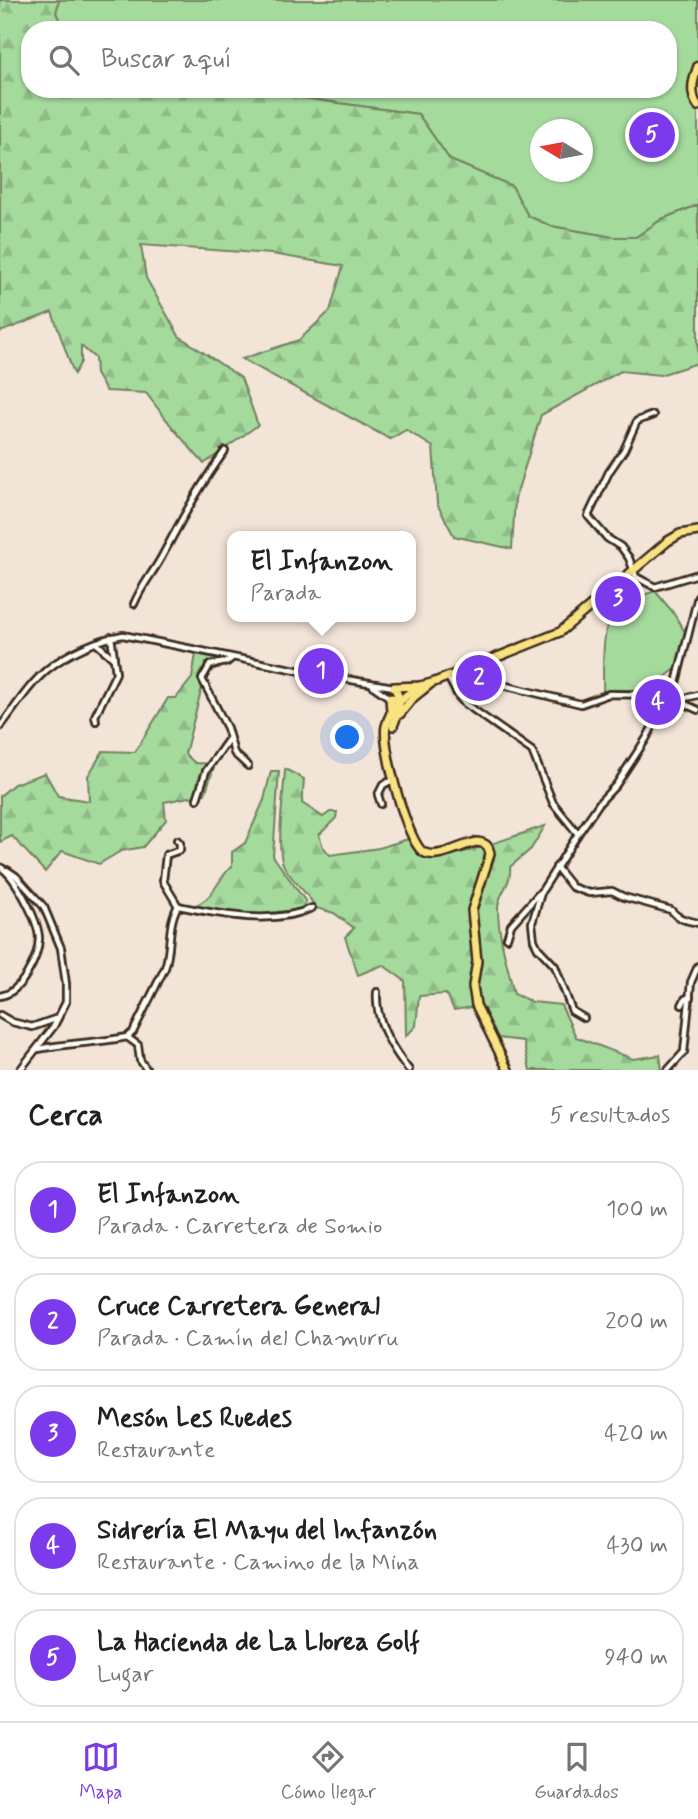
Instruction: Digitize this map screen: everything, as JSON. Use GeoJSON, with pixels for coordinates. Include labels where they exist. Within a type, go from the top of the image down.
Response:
{"type":"FeatureCollection","features":[{"type":"Feature","properties":{"kind":"highway"},"geometry":{"type":"LineString","coordinates":[[698,66],[692,94],[698,106]]}},
{"type":"Feature","properties":{"kind":"highway"},"geometry":{"type":"LineString","coordinates":[[387,750],[400,707],[400,699],[394,687],[432,683],[560,632],[674,537],[698,531]]}},
{"type":"Feature","properties":{"kind":"highway"},"geometry":{"type":"LineString","coordinates":[[393,726],[414,697],[432,683]]}},
{"type":"Feature","properties":{"kind":"highway"},"geometry":{"type":"LineString","coordinates":[[420,686],[400,699],[391,713],[385,733],[387,750],[411,838],[420,850],[433,855],[477,842],[489,847],[490,854],[472,911],[477,961],[473,996],[508,1070]]}},
{"type":"Feature","properties":{"kind":"highway"},"geometry":{"type":"LineString","coordinates":[[391,713],[390,698],[414,697]]}},
{"type":"Feature","properties":{"kind":"street"},"geometry":{"type":"LineString","coordinates":[[653,415],[637,421],[588,516],[607,538],[621,547],[629,558],[636,577],[655,587],[698,575]]}},
{"type":"Feature","properties":{"kind":"street"},"geometry":{"type":"LineString","coordinates":[[134,604],[144,581],[159,561],[197,489],[225,451]]}},
{"type":"Feature","properties":{"kind":"street"},"geometry":{"type":"LineString","coordinates":[[507,938],[511,925],[542,889],[646,739],[679,673],[698,596]]}},
{"type":"Feature","properties":{"kind":"street"},"geometry":{"type":"LineString","coordinates":[[0,727],[49,668],[111,637],[134,635],[233,658],[394,687]]}},
{"type":"Feature","properties":{"kind":"street"},"geometry":{"type":"LineString","coordinates":[[96,721],[95,716],[116,673],[111,637]]}},
{"type":"Feature","properties":{"kind":"street"},"geometry":{"type":"LineString","coordinates":[[96,643],[114,659]]}},
{"type":"Feature","properties":{"kind":"street"},"geometry":{"type":"LineString","coordinates":[[233,658],[210,665],[202,679],[227,728],[238,760],[248,766]]}},
{"type":"Feature","properties":{"kind":"street"},"geometry":{"type":"LineString","coordinates":[[578,834],[553,803],[532,751],[464,703],[452,687],[452,676],[581,704],[609,694],[642,694],[681,699],[698,695]]}},
{"type":"Feature","properties":{"kind":"street"},"geometry":{"type":"LineString","coordinates":[[369,684],[390,698]]}},
{"type":"Feature","properties":{"kind":"street"},"geometry":{"type":"LineString","coordinates":[[668,697],[698,710]]}},
{"type":"Feature","properties":{"kind":"street"},"geometry":{"type":"LineString","coordinates":[[197,799],[206,771],[229,739]]}},
{"type":"Feature","properties":{"kind":"street"},"geometry":{"type":"LineString","coordinates":[[381,804],[378,795],[383,785],[394,779]]}},
{"type":"Feature","properties":{"kind":"street"},"geometry":{"type":"LineString","coordinates":[[177,839],[180,850],[166,855],[163,881],[178,906]]}},
{"type":"Feature","properties":{"kind":"street"},"geometry":{"type":"LineString","coordinates":[[0,867],[16,876],[44,907],[61,948],[66,984],[66,1002],[58,1018],[38,1049],[30,1055],[20,1070]]}},
{"type":"Feature","properties":{"kind":"street"},"geometry":{"type":"LineString","coordinates":[[556,867],[572,887],[589,893],[612,891],[671,910],[684,920],[698,923]]}},
{"type":"Feature","properties":{"kind":"street"},"geometry":{"type":"LineString","coordinates":[[0,996],[7,995],[20,983],[39,943],[37,930],[27,906],[7,870]]}},
{"type":"Feature","properties":{"kind":"street"},"geometry":{"type":"LineString","coordinates":[[542,889],[533,923],[534,940],[555,966],[572,1011],[584,1018]]}},
{"type":"Feature","properties":{"kind":"street"},"geometry":{"type":"LineString","coordinates":[[178,906],[253,917],[297,913],[312,908]]}},
{"type":"Feature","properties":{"kind":"street"},"geometry":{"type":"LineString","coordinates":[[38,1049],[69,1043],[96,1043],[127,1037],[133,1032],[165,968],[173,916],[178,906]]}},
{"type":"Feature","properties":{"kind":"street"},"geometry":{"type":"LineString","coordinates":[[668,1070],[684,1052],[691,982],[698,966]]}},
{"type":"Feature","properties":{"kind":"street"},"geometry":{"type":"LineString","coordinates":[[377,992],[377,1006],[392,1049],[409,1070]]}},
{"type":"Feature","properties":{"kind":"street"},"geometry":{"type":"LineString","coordinates":[[682,1005],[685,999],[690,997]]}},
{"type":"Feature","properties":{"kind":"street"},"geometry":{"type":"LineString","coordinates":[[0,1014],[26,1027],[58,1018]]}},
{"type":"Feature","properties":{"kind":"street"},"geometry":{"type":"LineString","coordinates":[[127,1037],[138,1045],[140,1060],[147,1070]]}},
{"type":"Feature","properties":{"kind":"green space"},"geometry":{"type":"Polygon","coordinates":[[[0,0],[59,0],[56,13],[60,21],[21,21],[21,98],[302,98],[418,114],[450,160],[512,186],[528,216],[551,226],[613,237],[636,237],[662,219],[698,205],[698,363],[660,375],[621,371],[541,415],[515,499],[512,549],[454,536],[437,504],[433,447],[406,430],[390,439],[242,359],[299,340],[330,311],[343,266],[272,254],[141,245],[146,278],[179,336],[241,378],[258,425],[204,464],[146,393],[106,391],[96,374],[95,358],[81,346],[81,362],[74,374],[52,312],[0,332],[0,0]]]}},
{"type":"Feature","properties":{"kind":"green space"},"geometry":{"type":"Polygon","coordinates":[[[59,0],[698,0],[698,205],[662,219],[636,237],[613,237],[551,226],[528,216],[512,186],[450,160],[418,114],[302,98],[677,98],[677,21],[60,21],[56,13],[59,0]]]}},
{"type":"Feature","properties":{"kind":"green space"},"geometry":{"type":"Polygon","coordinates":[[[655,591],[685,632],[679,666],[649,690],[615,690],[603,693],[604,644],[609,620],[623,603],[655,591]]]}},
{"type":"Feature","properties":{"kind":"green space"},"geometry":{"type":"Polygon","coordinates":[[[196,654],[224,660],[217,668],[208,672],[185,754],[195,763],[215,764],[205,794],[164,802],[166,820],[143,847],[121,851],[99,864],[62,851],[45,872],[12,836],[0,842],[0,796],[14,784],[45,773],[58,796],[89,801],[88,776],[103,751],[135,752],[168,698],[176,698],[192,678],[196,654]]]}},
{"type":"Feature","properties":{"kind":"green space"},"geometry":{"type":"Polygon","coordinates":[[[285,769],[304,779],[302,803],[323,817],[330,812],[337,812],[336,818],[319,835],[323,847],[330,855],[379,848],[408,839],[420,855],[436,858],[545,826],[531,849],[510,867],[509,879],[499,902],[500,930],[514,994],[532,1002],[561,1005],[576,1037],[633,1059],[660,1055],[662,1070],[530,1070],[523,1041],[498,1038],[479,1006],[454,1010],[446,994],[419,996],[416,1026],[406,1036],[405,981],[383,965],[358,975],[345,937],[354,928],[334,913],[316,908],[283,864],[280,832],[285,769]]]}},
{"type":"Feature","properties":{"kind":"green space"},"geometry":{"type":"Polygon","coordinates":[[[271,771],[279,771],[273,856],[306,902],[301,909],[253,915],[193,906],[211,894],[232,866],[232,852],[245,843],[264,800],[271,771]]]}},
{"type":"Feature","properties":{"kind":"place","name":"La Hacienda de La Llorea Golf"},"geometry":{"type":"Point","coordinates":[652,135]}},
{"type":"Feature","properties":{"kind":"place","name":"Mesón Les Ruedes"},"geometry":{"type":"Point","coordinates":[618,599]}},
{"type":"Feature","properties":{"kind":"place","name":"El Infanzon"},"geometry":{"type":"Point","coordinates":[321,671]}},
{"type":"Feature","properties":{"kind":"place","name":"Cruce Carretera General"},"geometry":{"type":"Point","coordinates":[479,678]}},
{"type":"Feature","properties":{"kind":"place","name":"Sidrería El Mayu del Infanzón"},"geometry":{"type":"Point","coordinates":[658,702]}}]}
